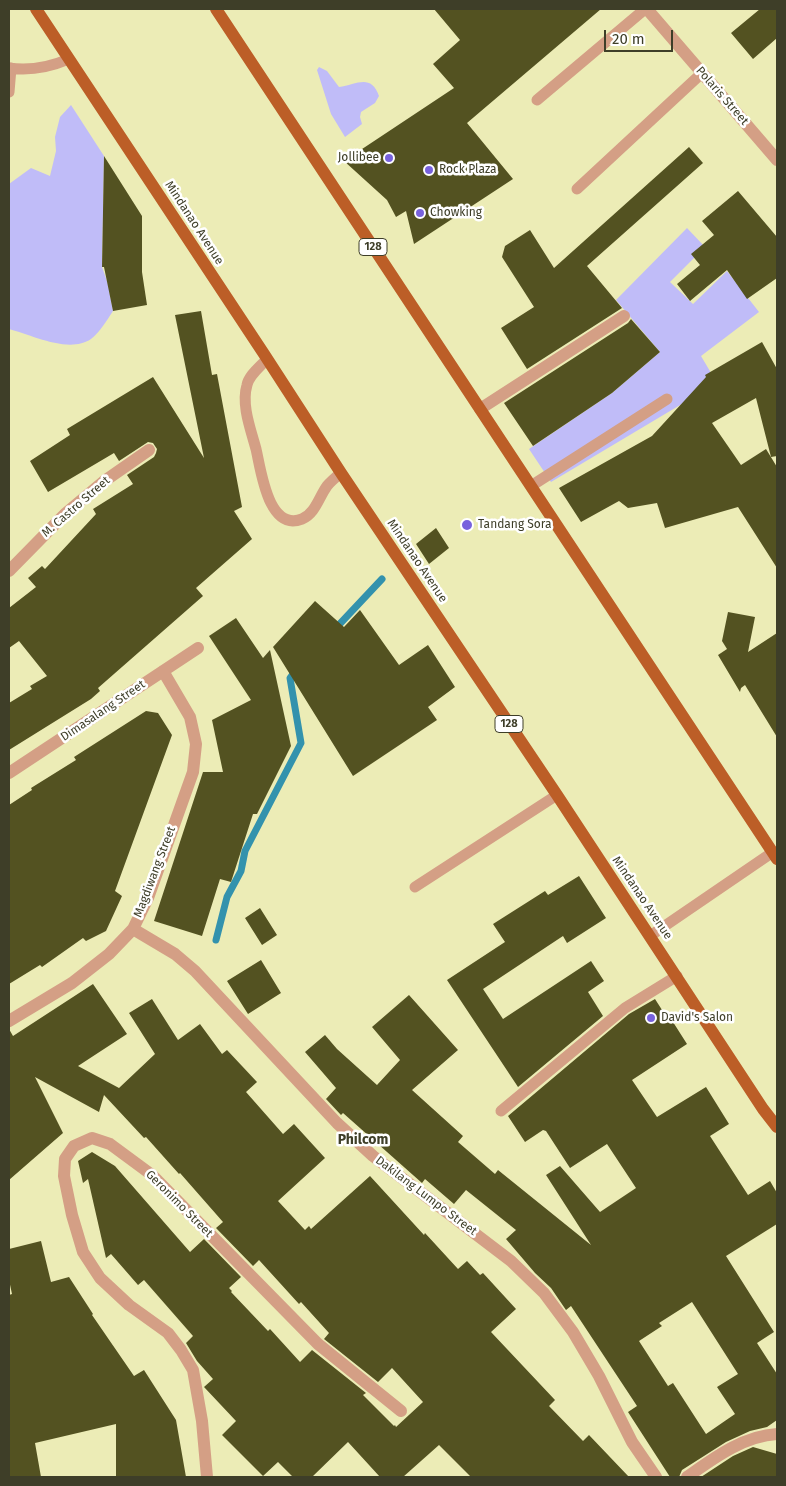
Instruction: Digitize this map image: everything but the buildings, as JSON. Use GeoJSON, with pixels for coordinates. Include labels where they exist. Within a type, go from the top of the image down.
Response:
{"type":"FeatureCollection","features":[{"type":"Feature","properties":{"kind":"main road","name":"Mindanao Avenue"},"geometry":{"type":"LineString","coordinates":[[36,9],[341,473],[777,1127]]}},
{"type":"Feature","properties":{"kind":"main road","name":"128"},"geometry":{"type":"LineString","coordinates":[[216,9],[775,856]]}},
{"type":"Feature","properties":{"kind":"street","name":"Polaris Street"},"geometry":{"type":"LineString","coordinates":[[646,9],[777,160]]}},
{"type":"Feature","properties":{"kind":"street"},"geometry":{"type":"LineString","coordinates":[[480,409],[624,316]]}},
{"type":"Feature","properties":{"kind":"street","name":"M. Castro Street"},"geometry":{"type":"LineString","coordinates":[[9,570],[66,513],[103,482],[148,450]]}},
{"type":"Feature","properties":{"kind":"street","name":"Dimasalang Street"},"geometry":{"type":"LineString","coordinates":[[9,773],[198,648]]}},
{"type":"Feature","properties":{"kind":"street","name":"Magdiwang Street"},"geometry":{"type":"LineString","coordinates":[[9,1021],[72,982],[109,954],[133,929],[148,898],[193,772],[196,744],[190,717],[163,672]]}},
{"type":"Feature","properties":{"kind":"street","name":"Dakilang Lumpo Street"},"geometry":{"type":"LineString","coordinates":[[133,929],[174,954],[195,971],[337,1123],[373,1156],[512,1261],[544,1293],[577,1340],[599,1376],[632,1442],[656,1477]]}},
{"type":"Feature","properties":{"kind":"street","name":"Geronimo Street"},"geometry":{"type":"LineString","coordinates":[[207,1477],[202,1421],[193,1370],[168,1333],[129,1305],[100,1278],[83,1252],[72,1215],[64,1176],[65,1159],[74,1146],[92,1138],[110,1144],[152,1175],[318,1344],[401,1411]]}},
{"type":"Feature","properties":{"kind":"street"},"geometry":{"type":"LineString","coordinates":[[687,1477],[736,1445],[767,1435],[777,1434]]}},
{"type":"Feature","properties":{"kind":"lane"},"geometry":{"type":"LineString","coordinates":[[537,100],[646,9]]}},
{"type":"Feature","properties":{"kind":"lane"},"geometry":{"type":"LineString","coordinates":[[9,92],[10,68],[37,68],[54,65],[69,58]]}},
{"type":"Feature","properties":{"kind":"lane"},"geometry":{"type":"LineString","coordinates":[[577,189],[702,73]]}},
{"type":"Feature","properties":{"kind":"lane"},"geometry":{"type":"LineString","coordinates":[[267,359],[250,378],[246,387],[246,408],[263,486],[268,498],[282,517],[292,521],[303,519],[310,514],[329,484],[341,473]]}},
{"type":"Feature","properties":{"kind":"lane"},"geometry":{"type":"LineString","coordinates":[[531,486],[667,399]]}},
{"type":"Feature","properties":{"kind":"lane"},"geometry":{"type":"LineString","coordinates":[[415,887],[557,795]]}},
{"type":"Feature","properties":{"kind":"lane"},"geometry":{"type":"LineString","coordinates":[[650,936],[775,856]]}},
{"type":"Feature","properties":{"kind":"lane"},"geometry":{"type":"LineString","coordinates":[[500,1110],[624,1008],[677,976]]}},
{"type":"Feature","properties":{"kind":"shaded area"},"geometry":{"type":"Polygon","coordinates":[[[319,67],[327,71],[339,87],[362,82],[367,83],[376,89],[379,96],[375,103],[361,112],[362,124],[345,137],[331,114],[317,70],[319,67]]]}},
{"type":"Feature","properties":{"kind":"shaded area"},"geometry":{"type":"Polygon","coordinates":[[[71,105],[104,156],[102,267],[108,284],[113,311],[91,339],[72,345],[50,342],[9,329],[9,184],[31,168],[50,176],[56,151],[55,137],[60,117],[71,105]]]}},
{"type":"Feature","properties":{"kind":"shaded area"},"geometry":{"type":"Polygon","coordinates":[[[687,228],[705,247],[670,282],[693,304],[727,271],[759,312],[701,356],[717,383],[551,482],[529,449],[612,393],[660,352],[616,300],[687,228]]]}},
{"type":"Feature","properties":{"kind":"waterway"},"geometry":{"type":"LineString","coordinates":[[335,629],[382,579]]}},
{"type":"Feature","properties":{"kind":"waterway"},"geometry":{"type":"LineString","coordinates":[[216,940],[227,897],[241,871],[245,851],[301,743],[290,678],[296,670]]}},
{"type":"Feature","properties":{"kind":"place","name":"Jollibee"},"geometry":{"type":"Point","coordinates":[389,158]}},
{"type":"Feature","properties":{"kind":"place","name":"Rock Plaza"},"geometry":{"type":"Point","coordinates":[429,170]}},
{"type":"Feature","properties":{"kind":"place","name":"Chowking"},"geometry":{"type":"Point","coordinates":[420,213]}},
{"type":"Feature","properties":{"kind":"place","name":"Tandang Sora"},"geometry":{"type":"Point","coordinates":[467,525]}},
{"type":"Feature","properties":{"kind":"place","name":"David's Salon"},"geometry":{"type":"Point","coordinates":[651,1018]}},
{"type":"Feature","properties":{"kind":"district","name":"Philcom"},"geometry":{"type":"Point","coordinates":[363,1140]}}]}
